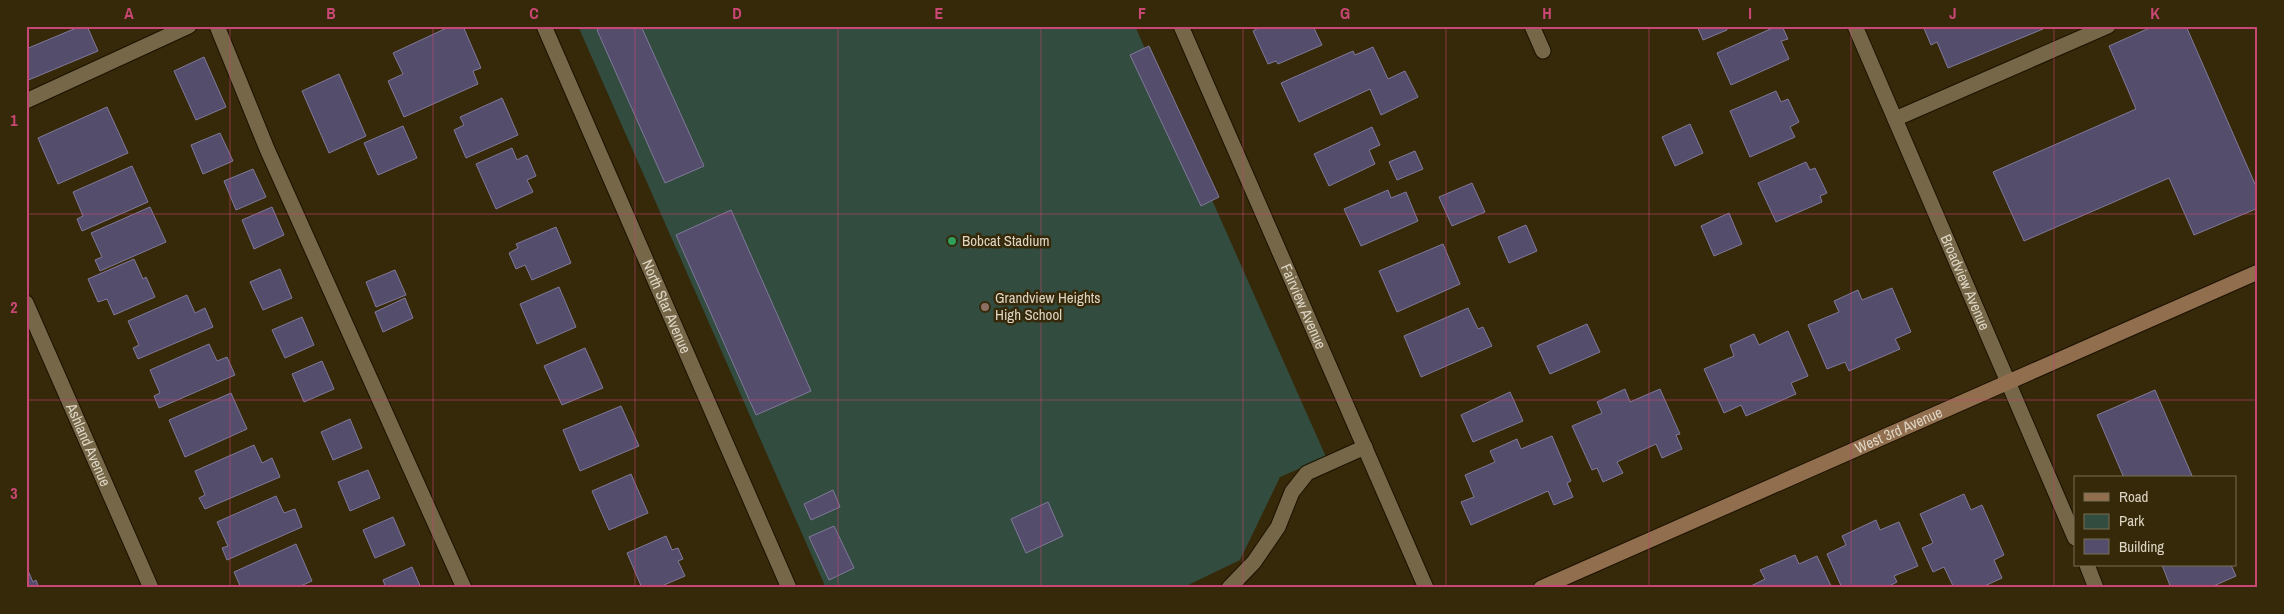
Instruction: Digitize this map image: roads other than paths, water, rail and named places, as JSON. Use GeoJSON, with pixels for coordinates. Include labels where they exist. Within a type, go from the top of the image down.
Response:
{"type":"FeatureCollection","features":[{"type":"Feature","properties":{"kind":"street"},"geometry":{"type":"LineString","coordinates":[[26,101],[189,26]]}},
{"type":"Feature","properties":{"kind":"street"},"geometry":{"type":"LineString","coordinates":[[218,26],[267,149],[464,588]]}},
{"type":"Feature","properties":{"kind":"street","name":"North Star Avenue"},"geometry":{"type":"LineString","coordinates":[[544,26],[789,588]]}},
{"type":"Feature","properties":{"kind":"street","name":"Fairview Avenue"},"geometry":{"type":"LineString","coordinates":[[1181,26],[1426,588]]}},
{"type":"Feature","properties":{"kind":"street"},"geometry":{"type":"LineString","coordinates":[[1532,26],[1543,51]]}},
{"type":"Feature","properties":{"kind":"street","name":"Broadview Avenue"},"geometry":{"type":"LineString","coordinates":[[1855,26],[2074,536]]}},
{"type":"Feature","properties":{"kind":"street"},"geometry":{"type":"LineString","coordinates":[[1895,118],[2108,26]]}},
{"type":"Feature","properties":{"kind":"street","name":"West 3rd Avenue"},"geometry":{"type":"LineString","coordinates":[[1541,588],[2258,272]]}},
{"type":"Feature","properties":{"kind":"street","name":"Ashland Avenue"},"geometry":{"type":"LineString","coordinates":[[26,303],[152,588]]}},
{"type":"Feature","properties":{"kind":"street"},"geometry":{"type":"LineString","coordinates":[[1228,588],[1254,562],[1274,534],[1292,492],[1307,473],[1365,447]]}},
{"type":"Feature","properties":{"kind":"street"},"geometry":{"type":"LineString","coordinates":[[2087,566],[2096,588]]}},
{"type":"Feature","properties":{"kind":"place","name":"Bobcat Stadium"},"geometry":{"type":"Point","coordinates":[952,241]}},
{"type":"Feature","properties":{"kind":"place","name":"Grandview Heights High School"},"geometry":{"type":"Point","coordinates":[985,307]}}]}
